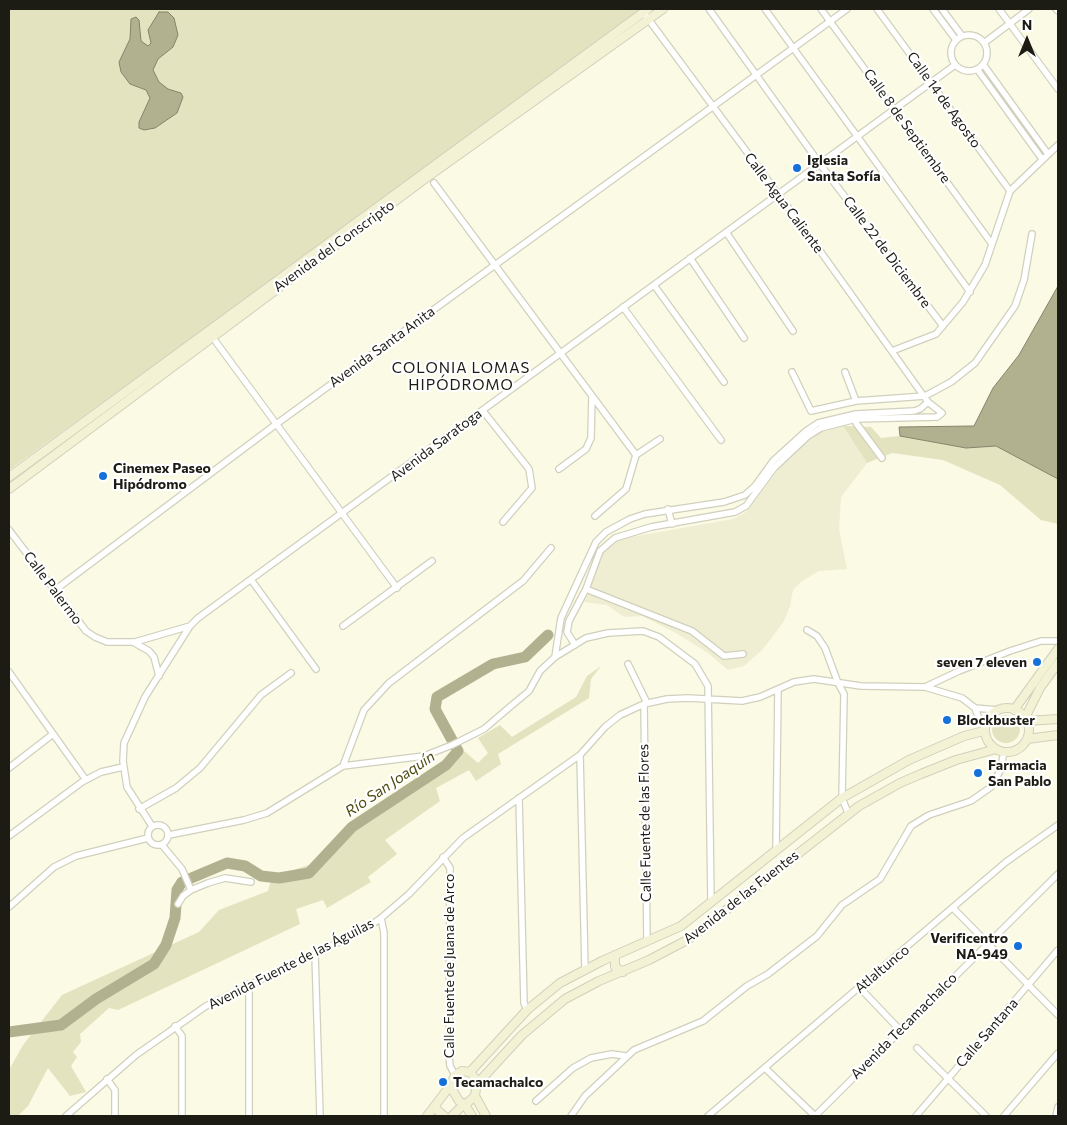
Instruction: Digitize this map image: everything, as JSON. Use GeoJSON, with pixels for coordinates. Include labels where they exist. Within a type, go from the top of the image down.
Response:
{"type":"FeatureCollection","features":[{"type":"Feature","properties":{"kind":"main road","name":"Avenida del Conscripto"},"geometry":{"type":"LineString","coordinates":[[9,489],[410,190],[663,9]]}},
{"type":"Feature","properties":{"kind":"main road","name":"Avenida del Conscripto"},"geometry":{"type":"LineString","coordinates":[[9,477],[645,10]]}},
{"type":"Feature","properties":{"kind":"main road"},"geometry":{"type":"LineString","coordinates":[[1014,710],[1058,650]]}},
{"type":"Feature","properties":{"kind":"main road"},"geometry":{"type":"LineString","coordinates":[[1058,663],[1040,688],[1026,720],[1028,730],[1026,739],[1020,748],[1004,752],[996,749],[987,740],[985,728],[988,719],[998,710],[1014,710],[1026,720],[1058,719]]}},
{"type":"Feature","properties":{"kind":"main road","name":"Avenida de las Fuentes"},"geometry":{"type":"LineString","coordinates":[[470,1072],[527,1010],[560,983],[602,961],[681,926],[842,798],[909,760],[985,728]]}},
{"type":"Feature","properties":{"kind":"main road"},"geometry":{"type":"LineString","coordinates":[[1026,739],[1058,735]]}},
{"type":"Feature","properties":{"kind":"main road","name":"Avenida de las Fuentes"},"geometry":{"type":"LineString","coordinates":[[477,1084],[522,1035],[554,1007],[577,992],[663,953],[695,934],[848,813],[900,783],[956,760],[996,749]]}},
{"type":"Feature","properties":{"kind":"main road"},"geometry":{"type":"LineString","coordinates":[[615,956],[615,967],[622,972]]}},
{"type":"Feature","properties":{"kind":"main road"},"geometry":{"type":"LineString","coordinates":[[602,961],[610,964],[611,976]]}},
{"type":"Feature","properties":{"kind":"main road"},"geometry":{"type":"LineString","coordinates":[[427,1116],[450,1086],[455,1075],[462,1071],[470,1072],[477,1084],[475,1096],[486,1116]]}},
{"type":"Feature","properties":{"kind":"main road"},"geometry":{"type":"LineString","coordinates":[[450,1086],[472,1116]]}},
{"type":"Feature","properties":{"kind":"main road"},"geometry":{"type":"LineString","coordinates":[[452,1116],[475,1096]]}},
{"type":"Feature","properties":{"kind":"main road"},"geometry":{"type":"LineString","coordinates":[[434,1107],[444,1116]]}},
{"type":"Feature","properties":{"kind":"street","name":"Calle 22 de Diciembre"},"geometry":{"type":"LineString","coordinates":[[709,9],[758,74],[820,164],[943,326]]}},
{"type":"Feature","properties":{"kind":"street"},"geometry":{"type":"LineString","coordinates":[[765,9],[970,292]]}},
{"type":"Feature","properties":{"kind":"street","name":"Calle 8 de Septiembre"},"geometry":{"type":"LineString","coordinates":[[821,9],[992,244]]}},
{"type":"Feature","properties":{"kind":"street","name":"Avenida Santa Anita"},"geometry":{"type":"LineString","coordinates":[[55,590],[275,425],[847,9]]}},
{"type":"Feature","properties":{"kind":"street","name":"Calle 14 de Agosto"},"geometry":{"type":"LineString","coordinates":[[877,9],[1010,191]]}},
{"type":"Feature","properties":{"kind":"street"},"geometry":{"type":"LineString","coordinates":[[933,9],[956,40]]}},
{"type":"Feature","properties":{"kind":"street"},"geometry":{"type":"LineString","coordinates":[[942,9],[962,36]]}},
{"type":"Feature","properties":{"kind":"street"},"geometry":{"type":"LineString","coordinates":[[999,9],[1058,89]]}},
{"type":"Feature","properties":{"kind":"street"},"geometry":{"type":"LineString","coordinates":[[984,43],[1029,9]]}},
{"type":"Feature","properties":{"kind":"street","name":"Calle Agua Caliente"},"geometry":{"type":"LineString","coordinates":[[645,10],[649,19],[928,402],[942,411],[941,415],[856,416]]}},
{"type":"Feature","properties":{"kind":"street"},"geometry":{"type":"LineString","coordinates":[[962,36],[975,36],[984,43],[987,54],[983,64],[977,69],[965,70],[955,64],[951,52],[956,40],[962,36]]}},
{"type":"Feature","properties":{"kind":"street","name":"Avenida Saratoga"},"geometry":{"type":"LineString","coordinates":[[190,626],[559,353],[955,64]]}},
{"type":"Feature","properties":{"kind":"street"},"geometry":{"type":"LineString","coordinates":[[983,64],[1048,154]]}},
{"type":"Feature","properties":{"kind":"street"},"geometry":{"type":"LineString","coordinates":[[977,69],[1042,159]]}},
{"type":"Feature","properties":{"kind":"street"},"geometry":{"type":"LineString","coordinates":[[892,351],[928,339],[943,326],[970,292],[985,265],[1010,191],[1058,145]]}},
{"type":"Feature","properties":{"kind":"street"},"geometry":{"type":"LineString","coordinates":[[434,183],[636,455]]}},
{"type":"Feature","properties":{"kind":"street"},"geometry":{"type":"LineString","coordinates":[[726,232],[793,331]]}},
{"type":"Feature","properties":{"kind":"street"},"geometry":{"type":"LineString","coordinates":[[792,372],[812,411],[856,402],[924,396],[951,382],[966,371],[996,335],[1020,295],[1032,234]]}},
{"type":"Feature","properties":{"kind":"street"},"geometry":{"type":"LineString","coordinates":[[690,258],[744,338]]}},
{"type":"Feature","properties":{"kind":"street"},"geometry":{"type":"LineString","coordinates":[[654,285],[724,382]]}},
{"type":"Feature","properties":{"kind":"street"},"geometry":{"type":"LineString","coordinates":[[623,307],[721,440]]}},
{"type":"Feature","properties":{"kind":"street"},"geometry":{"type":"LineString","coordinates":[[216,342],[275,425],[397,588]]}},
{"type":"Feature","properties":{"kind":"street"},"geometry":{"type":"LineString","coordinates":[[845,372],[856,402]]}},
{"type":"Feature","properties":{"kind":"street"},"geometry":{"type":"LineString","coordinates":[[559,469],[586,449],[591,438],[592,396]]}},
{"type":"Feature","properties":{"kind":"street"},"geometry":{"type":"LineString","coordinates":[[555,657],[561,618],[596,542],[606,532],[630,518],[668,509],[724,502],[740,497],[755,486],[773,461],[806,431],[818,423],[856,416],[914,411],[920,409],[928,402]]}},
{"type":"Feature","properties":{"kind":"street"},"geometry":{"type":"LineString","coordinates":[[483,410],[529,469],[532,488],[502,522]]}},
{"type":"Feature","properties":{"kind":"street"},"geometry":{"type":"LineString","coordinates":[[856,416],[856,424],[882,458]]}},
{"type":"Feature","properties":{"kind":"street"},"geometry":{"type":"LineString","coordinates":[[575,645],[569,636],[567,627],[586,589],[600,551],[615,538],[631,532],[717,517],[746,506],[774,468],[808,436],[821,428],[856,416]]}},
{"type":"Feature","properties":{"kind":"street"},"geometry":{"type":"LineString","coordinates":[[595,516],[626,489],[636,455],[660,439]]}},
{"type":"Feature","properties":{"kind":"street"},"geometry":{"type":"LineString","coordinates":[[668,509],[672,524]]}},
{"type":"Feature","properties":{"kind":"street","name":"Calle Palermo"},"geometry":{"type":"LineString","coordinates":[[9,530],[86,631],[95,637],[106,642],[133,642],[190,626]]}},
{"type":"Feature","properties":{"kind":"street"},"geometry":{"type":"LineString","coordinates":[[343,766],[364,710],[389,683],[523,581],[551,548]]}},
{"type":"Feature","properties":{"kind":"street"},"geometry":{"type":"LineString","coordinates":[[343,626],[432,561]]}},
{"type":"Feature","properties":{"kind":"street"},"geometry":{"type":"LineString","coordinates":[[581,572],[591,577]]}},
{"type":"Feature","properties":{"kind":"street"},"geometry":{"type":"LineString","coordinates":[[252,581],[316,669]]}},
{"type":"Feature","properties":{"kind":"street"},"geometry":{"type":"LineString","coordinates":[[586,589],[692,631],[724,656],[742,654]]}},
{"type":"Feature","properties":{"kind":"street"},"geometry":{"type":"LineString","coordinates":[[152,826],[139,809],[127,787],[124,767],[124,743],[130,726],[190,626]]}},
{"type":"Feature","properties":{"kind":"street"},"geometry":{"type":"LineString","coordinates":[[807,630],[816,636],[826,648],[838,683],[844,694],[842,798],[848,813]]}},
{"type":"Feature","properties":{"kind":"street"},"geometry":{"type":"LineString","coordinates":[[162,845],[169,835],[244,820],[267,813],[343,766],[424,756],[455,744],[484,729],[529,690],[540,671],[555,657],[586,638],[608,633],[643,631],[659,637],[698,669],[708,686],[711,903]]}},
{"type":"Feature","properties":{"kind":"street"},"geometry":{"type":"LineString","coordinates":[[925,687],[958,671],[1010,651],[1041,641],[1058,641]]}},
{"type":"Feature","properties":{"kind":"street"},"geometry":{"type":"LineString","coordinates":[[133,642],[149,651],[159,676]]}},
{"type":"Feature","properties":{"kind":"street"},"geometry":{"type":"LineString","coordinates":[[628,664],[646,704]]}},
{"type":"Feature","properties":{"kind":"street"},"geometry":{"type":"LineString","coordinates":[[9,672],[86,780]]}},
{"type":"Feature","properties":{"kind":"street"},"geometry":{"type":"LineString","coordinates":[[139,809],[176,788],[200,768],[261,695],[291,674]]}},
{"type":"Feature","properties":{"kind":"street","name":"Avenida Fuente de las Águilas"},"geometry":{"type":"LineString","coordinates":[[66,1116],[107,1079],[175,1026],[206,1006],[364,930],[381,918],[409,894],[443,857],[484,821],[580,754],[605,726],[620,715],[646,704],[667,699],[742,701],[760,698],[794,682],[814,679],[874,687],[925,687],[947,692],[962,698],[975,708],[985,728]]}},
{"type":"Feature","properties":{"kind":"street"},"geometry":{"type":"LineString","coordinates":[[776,850],[778,689]]}},
{"type":"Feature","properties":{"kind":"street","name":"Calle Fuente de las Flores"},"geometry":{"type":"LineString","coordinates":[[646,704],[647,941]]}},
{"type":"Feature","properties":{"kind":"street","name":"Avenida Fuente de las Águilas"},"geometry":{"type":"LineString","coordinates":[[975,708],[998,710]]}},
{"type":"Feature","properties":{"kind":"street"},"geometry":{"type":"LineString","coordinates":[[9,768],[53,734]]}},
{"type":"Feature","properties":{"kind":"street"},"geometry":{"type":"LineString","coordinates":[[571,1116],[585,1096],[626,1056],[641,1045],[676,1034],[703,1021],[747,986],[810,943],[842,905],[880,879],[911,826],[929,815],[971,801],[991,787],[1000,771],[1004,752]]}},
{"type":"Feature","properties":{"kind":"street"},"geometry":{"type":"LineString","coordinates":[[580,754],[584,970]]}},
{"type":"Feature","properties":{"kind":"street"},"geometry":{"type":"LineString","coordinates":[[9,836],[86,780],[101,772],[124,767]]}},
{"type":"Feature","properties":{"kind":"street"},"geometry":{"type":"LineString","coordinates":[[518,798],[524,1003],[527,1010]]}},
{"type":"Feature","properties":{"kind":"street"},"geometry":{"type":"LineString","coordinates":[[169,835],[165,827],[161,825],[152,826],[148,832],[148,838],[152,844],[162,845],[187,880],[191,890]]}},
{"type":"Feature","properties":{"kind":"street","name":"Atlaltunco"},"geometry":{"type":"LineString","coordinates":[[708,1116],[1006,862],[1058,825]]}},
{"type":"Feature","properties":{"kind":"street"},"geometry":{"type":"LineString","coordinates":[[9,907],[54,867],[76,856],[148,838]]}},
{"type":"Feature","properties":{"kind":"street","name":"Calle Fuente de Juana de Arco"},"geometry":{"type":"LineString","coordinates":[[443,857],[450,868],[448,1056],[450,1066],[455,1075]]}},
{"type":"Feature","properties":{"kind":"street","name":"Avenida Tecamachalco"},"geometry":{"type":"LineString","coordinates":[[815,1116],[1058,874]]}},
{"type":"Feature","properties":{"kind":"street"},"geometry":{"type":"LineString","coordinates":[[178,904],[183,896],[191,890],[225,878],[251,882]]}},
{"type":"Feature","properties":{"kind":"street"},"geometry":{"type":"LineString","coordinates":[[954,908],[1058,1015]]}},
{"type":"Feature","properties":{"kind":"street"},"geometry":{"type":"LineString","coordinates":[[381,918],[384,933],[384,1116]]}},
{"type":"Feature","properties":{"kind":"street","name":"Calle Santana"},"geometry":{"type":"LineString","coordinates":[[916,1116],[1058,950]]}},
{"type":"Feature","properties":{"kind":"street"},"geometry":{"type":"LineString","coordinates":[[315,954],[320,1116]]}},
{"type":"Feature","properties":{"kind":"street"},"geometry":{"type":"LineString","coordinates":[[249,984],[249,1116]]}},
{"type":"Feature","properties":{"kind":"street"},"geometry":{"type":"LineString","coordinates":[[860,988],[900,1030]]}},
{"type":"Feature","properties":{"kind":"street"},"geometry":{"type":"LineString","coordinates":[[175,1026],[182,1036],[182,1116]]}},
{"type":"Feature","properties":{"kind":"street"},"geometry":{"type":"LineString","coordinates":[[917,1048],[986,1116]]}},
{"type":"Feature","properties":{"kind":"street"},"geometry":{"type":"LineString","coordinates":[[1004,1116],[1058,1053]]}},
{"type":"Feature","properties":{"kind":"street"},"geometry":{"type":"LineString","coordinates":[[536,1101],[572,1068],[591,1058],[607,1054],[626,1056]]}},
{"type":"Feature","properties":{"kind":"street"},"geometry":{"type":"LineString","coordinates":[[765,1068],[815,1116]]}},
{"type":"Feature","properties":{"kind":"street"},"geometry":{"type":"LineString","coordinates":[[107,1079],[115,1090],[115,1116]]}},
{"type":"Feature","properties":{"kind":"street"},"geometry":{"type":"LineString","coordinates":[[1056,1116],[1058,1107]]}},
{"type":"Feature","properties":{"kind":"shaded area"},"geometry":{"type":"Polygon","coordinates":[[[9,9],[643,9],[413,179],[9,470],[9,9]]]}},
{"type":"Feature","properties":{"kind":"shaded area"},"geometry":{"type":"Polygon","coordinates":[[[159,12],[168,12],[174,18],[178,35],[173,47],[158,59],[153,70],[159,82],[168,89],[181,93],[183,97],[177,113],[155,128],[144,130],[139,128],[139,122],[150,98],[146,90],[130,84],[121,72],[119,62],[130,39],[131,19],[136,17],[139,20],[141,41],[148,46],[151,43],[148,30],[159,12]]]}},
{"type":"Feature","properties":{"kind":"shaded area"},"geometry":{"type":"Polygon","coordinates":[[[1058,286],[1058,479],[996,446],[966,448],[900,436],[899,427],[974,426],[993,388],[1019,355],[1058,286]]]}},
{"type":"Feature","properties":{"kind":"shaded area"},"geometry":{"type":"Polygon","coordinates":[[[843,426],[867,463],[841,497],[839,529],[847,569],[819,571],[802,581],[793,590],[790,606],[784,621],[763,649],[744,666],[728,670],[708,653],[676,633],[642,616],[624,617],[607,605],[584,602],[591,589],[591,582],[601,554],[620,539],[733,519],[746,512],[784,462],[800,447],[819,433],[843,426]]]}},
{"type":"Feature","properties":{"kind":"shaded area"},"geometry":{"type":"Polygon","coordinates":[[[843,426],[871,427],[881,438],[900,436],[966,448],[996,446],[1058,479],[1058,524],[1041,520],[1000,485],[943,460],[892,453],[867,463],[843,426]]]}},
{"type":"Feature","properties":{"kind":"shaded area"},"geometry":{"type":"Polygon","coordinates":[[[601,666],[591,679],[589,698],[498,754],[501,764],[476,781],[469,770],[436,788],[440,801],[385,840],[397,854],[368,877],[371,882],[327,908],[323,900],[296,909],[300,924],[118,1010],[109,1008],[80,1034],[81,1042],[73,1052],[77,1057],[71,1066],[86,1092],[70,1096],[48,1068],[28,1106],[18,1116],[9,1116],[9,1070],[23,1045],[62,995],[199,932],[219,910],[268,891],[272,877],[318,862],[351,826],[430,778],[464,751],[478,763],[488,753],[478,738],[500,725],[512,737],[576,697],[587,676],[601,666]]]}},
{"type":"Feature","properties":{"kind":"shaded area"},"geometry":{"type":"Polygon","coordinates":[[[1006,715],[1016,719],[1020,729],[1016,739],[1006,743],[996,739],[992,729],[996,719],[1006,715]]]}},
{"type":"Feature","properties":{"kind":"waterway","name":"Río San Joaquín"},"geometry":{"type":"LineString","coordinates":[[9,1032],[61,1025],[96,999],[154,964],[166,945],[175,918],[177,890],[182,882],[227,863],[245,866],[261,876],[279,878],[309,873],[352,827],[446,765],[458,751],[435,709],[437,697],[493,664],[525,657],[548,635]]}},
{"type":"Feature","properties":{"kind":"place","name":"Iglesia Santa Sofía"},"geometry":{"type":"Point","coordinates":[797,168]}},
{"type":"Feature","properties":{"kind":"place","name":"Cinemex Paseo Hipódromo"},"geometry":{"type":"Point","coordinates":[103,476]}},
{"type":"Feature","properties":{"kind":"place","name":"seven 7 eleven"},"geometry":{"type":"Point","coordinates":[1037,662]}},
{"type":"Feature","properties":{"kind":"place","name":"Blockbuster"},"geometry":{"type":"Point","coordinates":[947,720]}},
{"type":"Feature","properties":{"kind":"place","name":"Farmacia San Pablo"},"geometry":{"type":"Point","coordinates":[978,773]}},
{"type":"Feature","properties":{"kind":"place","name":"Verificentro NA-949"},"geometry":{"type":"Point","coordinates":[1018,946]}},
{"type":"Feature","properties":{"kind":"place","name":"Tecamachalco"},"geometry":{"type":"Point","coordinates":[443,1082]}},
{"type":"Feature","properties":{"kind":"district","name":"COLONIA LOMAS HIPÓDROMO"},"geometry":{"type":"Point","coordinates":[461,376]}}]}
